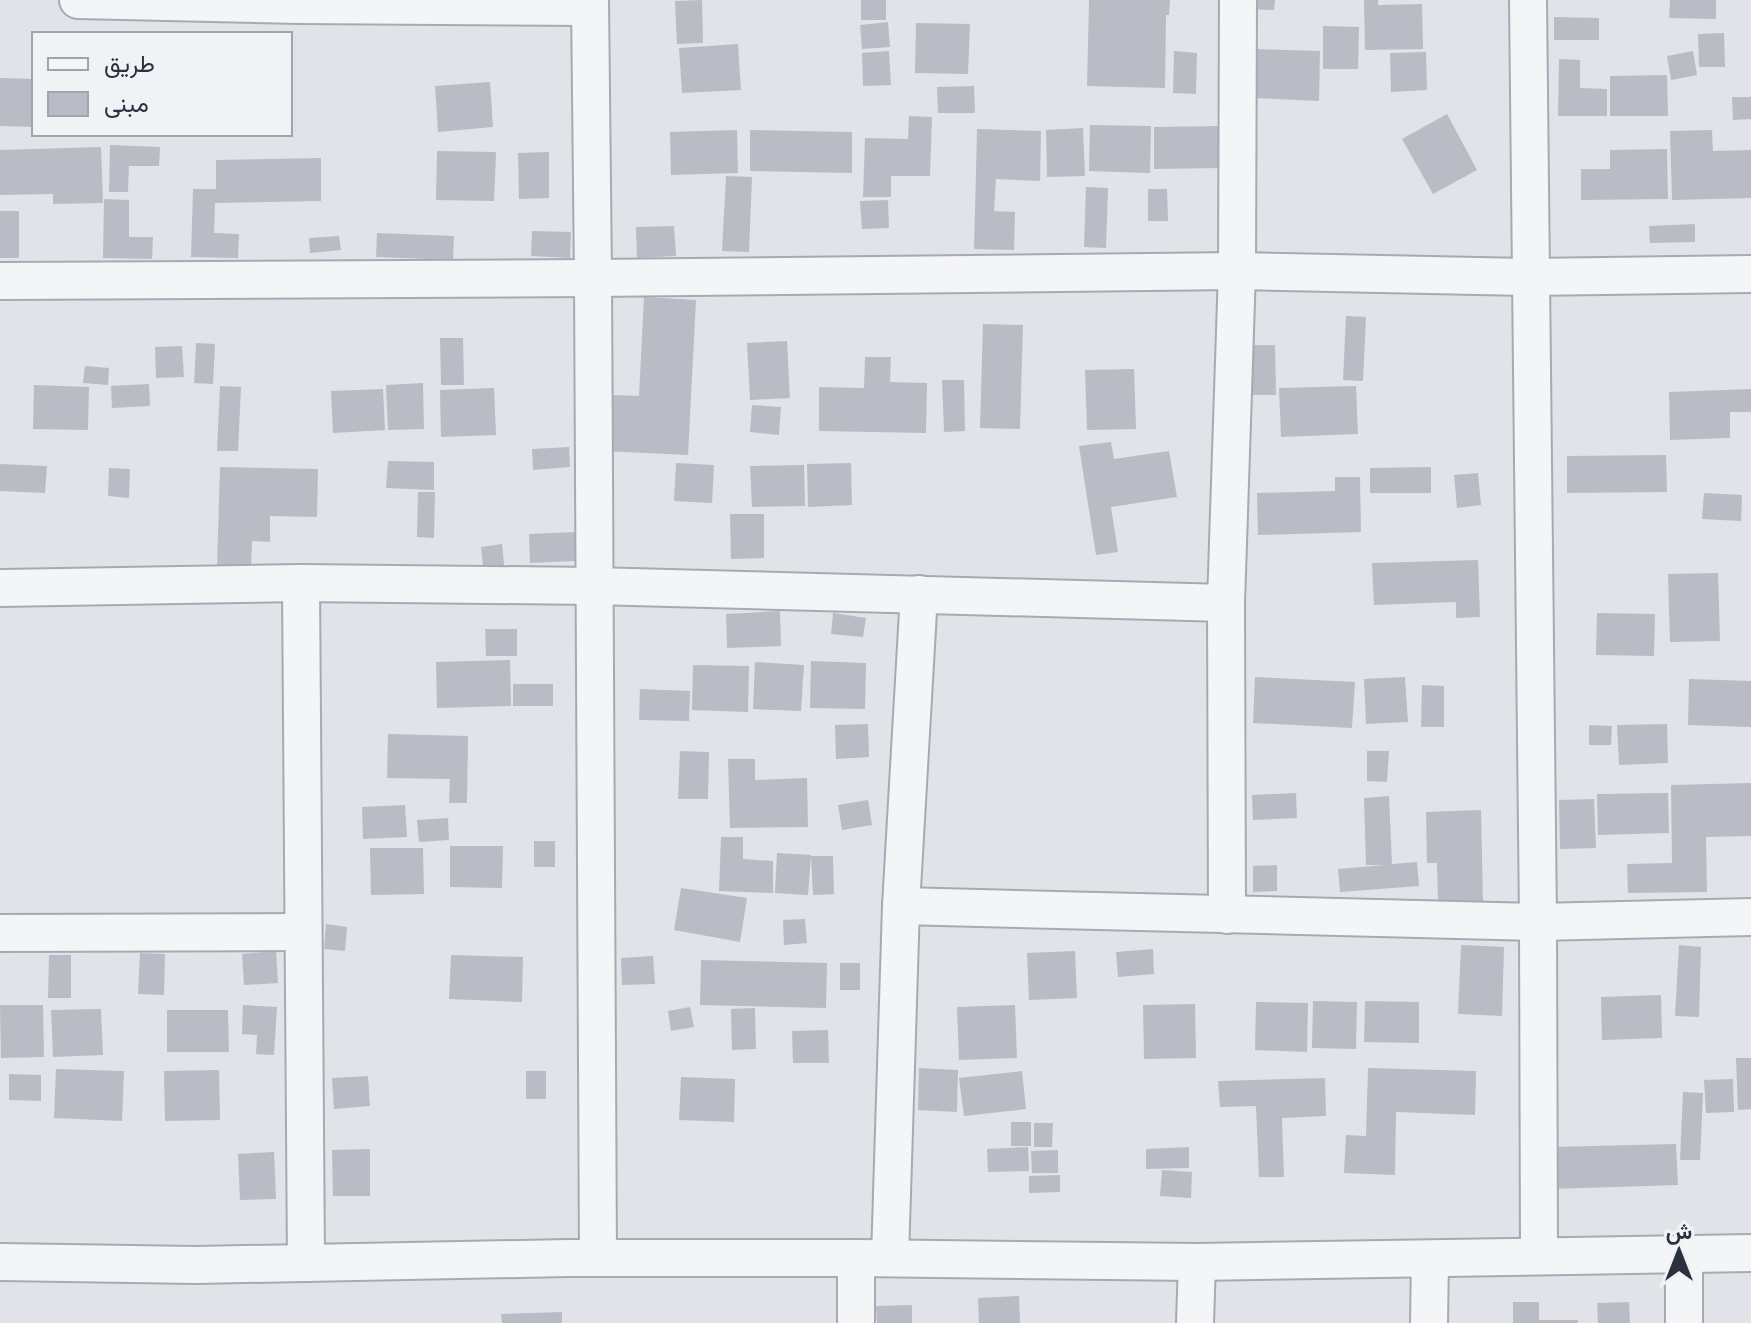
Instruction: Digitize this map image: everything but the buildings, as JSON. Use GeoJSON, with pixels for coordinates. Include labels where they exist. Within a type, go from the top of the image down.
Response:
{"type":"FeatureCollection","features":[{"type":"Feature","properties":{"kind":"street"},"geometry":{"type":"LineString","coordinates":[[78,0],[590,3],[598,1258]]}},
{"type":"Feature","properties":{"kind":"street"},"geometry":{"type":"LineString","coordinates":[[1227,915],[1226,603],[1237,271],[1238,0]]}},
{"type":"Feature","properties":{"kind":"street"},"geometry":{"type":"LineString","coordinates":[[1528,0],[1539,1256]]}},
{"type":"Feature","properties":{"kind":"street"},"geometry":{"type":"LineString","coordinates":[[0,281],[1237,271],[1530,277],[1751,274]]}},
{"type":"Feature","properties":{"kind":"street"},"geometry":{"type":"LineString","coordinates":[[0,588],[301,583],[594,586],[1226,603]]}},
{"type":"Feature","properties":{"kind":"street"},"geometry":{"type":"LineString","coordinates":[[301,583],[306,1263]]}},
{"type":"Feature","properties":{"kind":"street"},"geometry":{"type":"LineString","coordinates":[[856,1323],[873,1258],[901,906],[919,594]]}},
{"type":"Feature","properties":{"kind":"street"},"geometry":{"type":"LineString","coordinates":[[901,906],[1538,922],[1751,917]]}},
{"type":"Feature","properties":{"kind":"street"},"geometry":{"type":"LineString","coordinates":[[0,933],[303,932]]}},
{"type":"Feature","properties":{"kind":"street"},"geometry":{"type":"LineString","coordinates":[[1684,1253],[1684,1323]]}},
{"type":"Feature","properties":{"kind":"street"},"geometry":{"type":"LineString","coordinates":[[0,1262],[196,1265],[598,1258],[1197,1262],[1751,1253]]}},
{"type":"Feature","properties":{"kind":"street"},"geometry":{"type":"LineString","coordinates":[[1429,1323],[1430,1259]]}},
{"type":"Feature","properties":{"kind":"street"},"geometry":{"type":"LineString","coordinates":[[1195,1323],[1197,1262]]}}]}
